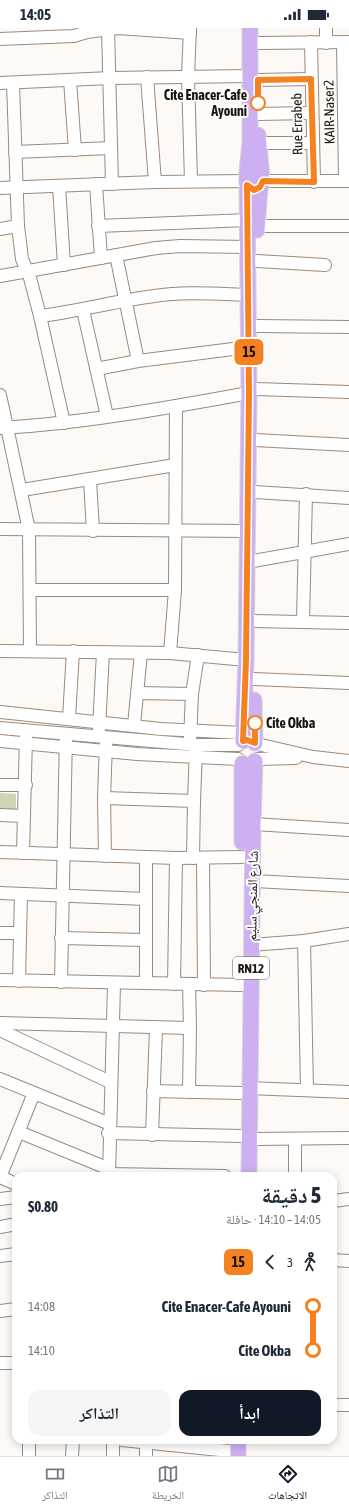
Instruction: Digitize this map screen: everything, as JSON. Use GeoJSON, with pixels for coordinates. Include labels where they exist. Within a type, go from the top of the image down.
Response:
{"type":"FeatureCollection","features":[{"type":"Feature","properties":{"kind":"main road","name":"شارع المنجي سليم"},"geometry":{"type":"LineString","coordinates":[[249,1172],[246,1138],[246,1090],[253,824],[248,750],[246,660],[247,531],[252,391],[257,326],[257,261],[253,223],[254,182],[258,143],[258,114],[253,78],[250,28]]}},
{"type":"Feature","properties":{"kind":"main road","name":"شارع المنجي سليم"},"geometry":{"type":"LineString","coordinates":[[254,182],[250,142],[253,78],[259,43],[259,28]]}},
{"type":"Feature","properties":{"kind":"main road","name":"شارع المنجي سليم"},"geometry":{"type":"LineString","coordinates":[[246,1090],[241,986],[242,858],[248,750],[254,679],[253,561],[255,440],[249,347],[248,246],[253,223]]}},
{"type":"Feature","properties":{"kind":"main road","name":"شارع المنجي سليم"},"geometry":{"type":"LineString","coordinates":[[240,1172],[246,1138]]}},
{"type":"Feature","properties":{"kind":"street"},"geometry":{"type":"LineString","coordinates":[[75,28],[87,32]]}},
{"type":"Feature","properties":{"kind":"street"},"geometry":{"type":"LineString","coordinates":[[108,28],[111,78],[112,184]]}},
{"type":"Feature","properties":{"kind":"street"},"geometry":{"type":"LineString","coordinates":[[0,39],[74,36],[108,28],[190,30],[188,77],[190,181]]}},
{"type":"Feature","properties":{"kind":"street"},"geometry":{"type":"LineString","coordinates":[[326,28],[326,43]]}},
{"type":"Feature","properties":{"kind":"street","name":"Rue Errabeb"},"geometry":{"type":"LineString","coordinates":[[311,42],[314,182]]}},
{"type":"Feature","properties":{"kind":"street"},"geometry":{"type":"LineString","coordinates":[[259,43],[346,42]]}},
{"type":"Feature","properties":{"kind":"street","name":"KAIR-Naser2"},"geometry":{"type":"LineString","coordinates":[[346,42],[347,181]]}},
{"type":"Feature","properties":{"kind":"street"},"geometry":{"type":"LineString","coordinates":[[0,83],[147,77],[311,79]]}},
{"type":"Feature","properties":{"kind":"street"},"geometry":{"type":"LineString","coordinates":[[147,77],[155,182]]}},
{"type":"Feature","properties":{"kind":"street"},"geometry":{"type":"LineString","coordinates":[[70,80],[75,150]]}},
{"type":"Feature","properties":{"kind":"street"},"geometry":{"type":"LineString","coordinates":[[14,83],[18,226],[22,259],[40,316],[64,423]]}},
{"type":"Feature","properties":{"kind":"street"},"geometry":{"type":"LineString","coordinates":[[258,114],[312,113]]}},
{"type":"Feature","properties":{"kind":"street"},"geometry":{"type":"LineString","coordinates":[[258,143],[312,143]]}},
{"type":"Feature","properties":{"kind":"street"},"geometry":{"type":"LineString","coordinates":[[15,152],[111,148]]}},
{"type":"Feature","properties":{"kind":"street"},"geometry":{"type":"LineString","coordinates":[[0,188],[190,181],[347,181]]}},
{"type":"Feature","properties":{"kind":"street"},"geometry":{"type":"LineString","coordinates":[[96,184],[101,258]]}},
{"type":"Feature","properties":{"kind":"street"},"geometry":{"type":"LineString","coordinates":[[59,186],[64,265]]}},
{"type":"Feature","properties":{"kind":"street"},"geometry":{"type":"LineString","coordinates":[[98,226],[253,223],[349,226]]}},
{"type":"Feature","properties":{"kind":"street"},"geometry":{"type":"LineString","coordinates":[[0,229],[18,226]]}},
{"type":"Feature","properties":{"kind":"street"},"geometry":{"type":"LineString","coordinates":[[0,276],[116,255],[180,246],[248,246]]}},
{"type":"Feature","properties":{"kind":"street"},"geometry":{"type":"LineString","coordinates":[[116,255],[138,361]]}},
{"type":"Feature","properties":{"kind":"street"},"geometry":{"type":"LineString","coordinates":[[257,261],[324,265]]}},
{"type":"Feature","properties":{"kind":"street"},"geometry":{"type":"LineString","coordinates":[[40,316],[84,310],[155,296],[181,294],[249,295]]}},
{"type":"Feature","properties":{"kind":"street"},"geometry":{"type":"LineString","coordinates":[[84,310],[107,416]]}},
{"type":"Feature","properties":{"kind":"street"},"geometry":{"type":"LineString","coordinates":[[257,326],[349,327]]}},
{"type":"Feature","properties":{"kind":"street"},"geometry":{"type":"LineString","coordinates":[[96,369],[138,361],[249,347]]}},
{"type":"Feature","properties":{"kind":"street"},"geometry":{"type":"LineString","coordinates":[[4,428],[64,423],[176,406],[252,391],[349,392]]}},
{"type":"Feature","properties":{"kind":"street"},"geometry":{"type":"LineString","coordinates":[[0,395],[4,428],[22,490],[29,530],[31,590],[30,651]]}},
{"type":"Feature","properties":{"kind":"street"},"geometry":{"type":"LineString","coordinates":[[170,654],[175,590],[174,531],[176,406]]}},
{"type":"Feature","properties":{"kind":"street"},"geometry":{"type":"LineString","coordinates":[[255,440],[349,445]]}},
{"type":"Feature","properties":{"kind":"street"},"geometry":{"type":"LineString","coordinates":[[22,490],[175,465]]}},
{"type":"Feature","properties":{"kind":"street"},"geometry":{"type":"LineString","coordinates":[[90,480],[93,530]]}},
{"type":"Feature","properties":{"kind":"street"},"geometry":{"type":"LineString","coordinates":[[255,492],[306,494],[349,498]]}},
{"type":"Feature","properties":{"kind":"street"},"geometry":{"type":"LineString","coordinates":[[303,621],[306,494]]}},
{"type":"Feature","properties":{"kind":"street"},"geometry":{"type":"LineString","coordinates":[[0,529],[247,531]]}},
{"type":"Feature","properties":{"kind":"street"},"geometry":{"type":"LineString","coordinates":[[253,561],[349,544]]}},
{"type":"Feature","properties":{"kind":"street"},"geometry":{"type":"LineString","coordinates":[[31,590],[175,590]]}},
{"type":"Feature","properties":{"kind":"street"},"geometry":{"type":"LineString","coordinates":[[253,621],[349,623]]}},
{"type":"Feature","properties":{"kind":"street"},"geometry":{"type":"LineString","coordinates":[[0,651],[73,651],[198,655],[246,660]]}},
{"type":"Feature","properties":{"kind":"street"},"geometry":{"type":"LineString","coordinates":[[69,718],[73,651]]}},
{"type":"Feature","properties":{"kind":"street"},"geometry":{"type":"LineString","coordinates":[[102,652],[100,722],[105,751],[105,856]]}},
{"type":"Feature","properties":{"kind":"street"},"geometry":{"type":"LineString","coordinates":[[134,726],[141,653]]}},
{"type":"Feature","properties":{"kind":"street"},"geometry":{"type":"LineString","coordinates":[[198,655],[192,694],[190,731],[194,748],[194,801],[204,985]]}},
{"type":"Feature","properties":{"kind":"street"},"geometry":{"type":"LineString","coordinates":[[254,679],[349,683]]}},
{"type":"Feature","properties":{"kind":"street"},"geometry":{"type":"LineString","coordinates":[[137,693],[192,694]]}},
{"type":"Feature","properties":{"kind":"street"},"geometry":{"type":"LineString","coordinates":[[0,712],[190,731],[248,750]]}},
{"type":"Feature","properties":{"kind":"street"},"geometry":{"type":"LineString","coordinates":[[0,728],[102,736],[194,748]]}},
{"type":"Feature","properties":{"kind":"street"},"geometry":{"type":"LineString","coordinates":[[23,853],[27,731]]}},
{"type":"Feature","properties":{"kind":"street"},"geometry":{"type":"LineString","coordinates":[[61,982],[66,734]]}},
{"type":"Feature","properties":{"kind":"street"},"geometry":{"type":"LineString","coordinates":[[0,741],[105,751],[194,748],[248,750],[349,761]]}},
{"type":"Feature","properties":{"kind":"street"},"geometry":{"type":"LineString","coordinates":[[0,784],[26,785]]}},
{"type":"Feature","properties":{"kind":"street"},"geometry":{"type":"LineString","coordinates":[[104,798],[194,801]]}},
{"type":"Feature","properties":{"kind":"street"},"geometry":{"type":"LineString","coordinates":[[0,815],[24,816]]}},
{"type":"Feature","properties":{"kind":"street"},"geometry":{"type":"LineString","coordinates":[[253,824],[349,830]]}},
{"type":"Feature","properties":{"kind":"street"},"geometry":{"type":"LineString","coordinates":[[0,852],[176,858],[242,858]]}},
{"type":"Feature","properties":{"kind":"street"},"geometry":{"type":"LineString","coordinates":[[146,857],[146,983]]}},
{"type":"Feature","properties":{"kind":"street"},"geometry":{"type":"LineString","coordinates":[[174,984],[176,858]]}},
{"type":"Feature","properties":{"kind":"street"},"geometry":{"type":"LineString","coordinates":[[252,881],[349,886]]}},
{"type":"Feature","properties":{"kind":"street"},"geometry":{"type":"LineString","coordinates":[[0,893],[146,899]]}},
{"type":"Feature","properties":{"kind":"street"},"geometry":{"type":"LineString","coordinates":[[19,981],[21,894]]}},
{"type":"Feature","properties":{"kind":"street"},"geometry":{"type":"LineString","coordinates":[[0,933],[20,933]]}},
{"type":"Feature","properties":{"kind":"street"},"geometry":{"type":"LineString","coordinates":[[251,945],[304,941],[349,934]]}},
{"type":"Feature","properties":{"kind":"street"},"geometry":{"type":"LineString","coordinates":[[62,938],[145,940]]}},
{"type":"Feature","properties":{"kind":"street"},"geometry":{"type":"LineString","coordinates":[[304,941],[308,1089]]}},
{"type":"Feature","properties":{"kind":"street"},"geometry":{"type":"LineString","coordinates":[[0,980],[241,986]]}},
{"type":"Feature","properties":{"kind":"street"},"geometry":{"type":"LineString","coordinates":[[108,1172],[114,984]]}},
{"type":"Feature","properties":{"kind":"street"},"geometry":{"type":"LineString","coordinates":[[189,984],[189,1092]]}},
{"type":"Feature","properties":{"kind":"street"},"geometry":{"type":"LineString","coordinates":[[0,1023],[190,1028]]}},
{"type":"Feature","properties":{"kind":"street"},"geometry":{"type":"LineString","coordinates":[[152,1135],[156,1028]]}},
{"type":"Feature","properties":{"kind":"street"},"geometry":{"type":"LineString","coordinates":[[0,1030],[110,1082]]}},
{"type":"Feature","properties":{"kind":"street"},"geometry":{"type":"LineString","coordinates":[[0,1079],[109,1128],[152,1135],[295,1140],[349,1138]]}},
{"type":"Feature","properties":{"kind":"street"},"geometry":{"type":"LineString","coordinates":[[153,1091],[189,1092],[308,1089],[349,1092]]}},
{"type":"Feature","properties":{"kind":"street"},"geometry":{"type":"LineString","coordinates":[[12,1182],[0,1177],[34,1093]]}},
{"type":"Feature","properties":{"kind":"street"},"geometry":{"type":"LineString","coordinates":[[19,1132],[106,1172]]}},
{"type":"Feature","properties":{"kind":"street"},"geometry":{"type":"LineString","coordinates":[[295,1140],[295,1172]]}},
{"type":"Feature","properties":{"kind":"street"},"geometry":{"type":"LineString","coordinates":[[0,1199],[12,1198]]}},
{"type":"Feature","properties":{"kind":"street"},"geometry":{"type":"LineString","coordinates":[[337,1200],[349,1199]]}},
{"type":"Feature","properties":{"kind":"street"},"geometry":{"type":"LineString","coordinates":[[0,1227],[12,1225]]}},
{"type":"Feature","properties":{"kind":"street"},"geometry":{"type":"LineString","coordinates":[[0,1256],[12,1254]]}},
{"type":"Feature","properties":{"kind":"street"},"geometry":{"type":"LineString","coordinates":[[337,1260],[349,1261]]}},
{"type":"Feature","properties":{"kind":"street"},"geometry":{"type":"LineString","coordinates":[[0,1311],[12,1310]]}},
{"type":"Feature","properties":{"kind":"street"},"geometry":{"type":"LineString","coordinates":[[0,1363],[12,1363]]}},
{"type":"Feature","properties":{"kind":"street"},"geometry":{"type":"LineString","coordinates":[[337,1405],[349,1405]]}},
{"type":"Feature","properties":{"kind":"street"},"geometry":{"type":"LineString","coordinates":[[29,1444],[29,1456]]}},
{"type":"Feature","properties":{"kind":"street"},"geometry":{"type":"LineString","coordinates":[[72,1456],[73,1444]]}},
{"type":"Feature","properties":{"kind":"street"},"geometry":{"type":"LineString","coordinates":[[113,1444],[113,1456]]}},
{"type":"Feature","properties":{"kind":"street"},"geometry":{"type":"LineString","coordinates":[[146,1444],[146,1456]]}},
{"type":"Feature","properties":{"kind":"street"},"geometry":{"type":"LineString","coordinates":[[182,1444],[242,1449]]}},
{"type":"Feature","properties":{"kind":"green space"},"geometry":{"type":"Polygon","coordinates":[[[0,793],[16,794],[16,813],[0,813],[0,793]]]}},
{"type":"Feature","properties":{"kind":"bus line","name":"15"},"geometry":{"type":"LineString","coordinates":[[255,723],[255,743],[247,740],[243,741],[246,660],[249,393],[247,185],[254,190],[260,187],[263,181],[314,182],[311,79],[258,80],[258,103]]}},
{"type":"Feature","properties":{"kind":"place","name":"Cite Enacer-Cafe Ayouni"},"geometry":{"type":"Point","coordinates":[258,103]}},
{"type":"Feature","properties":{"kind":"place","name":"Cite Okba"},"geometry":{"type":"Point","coordinates":[255,723]}}]}
